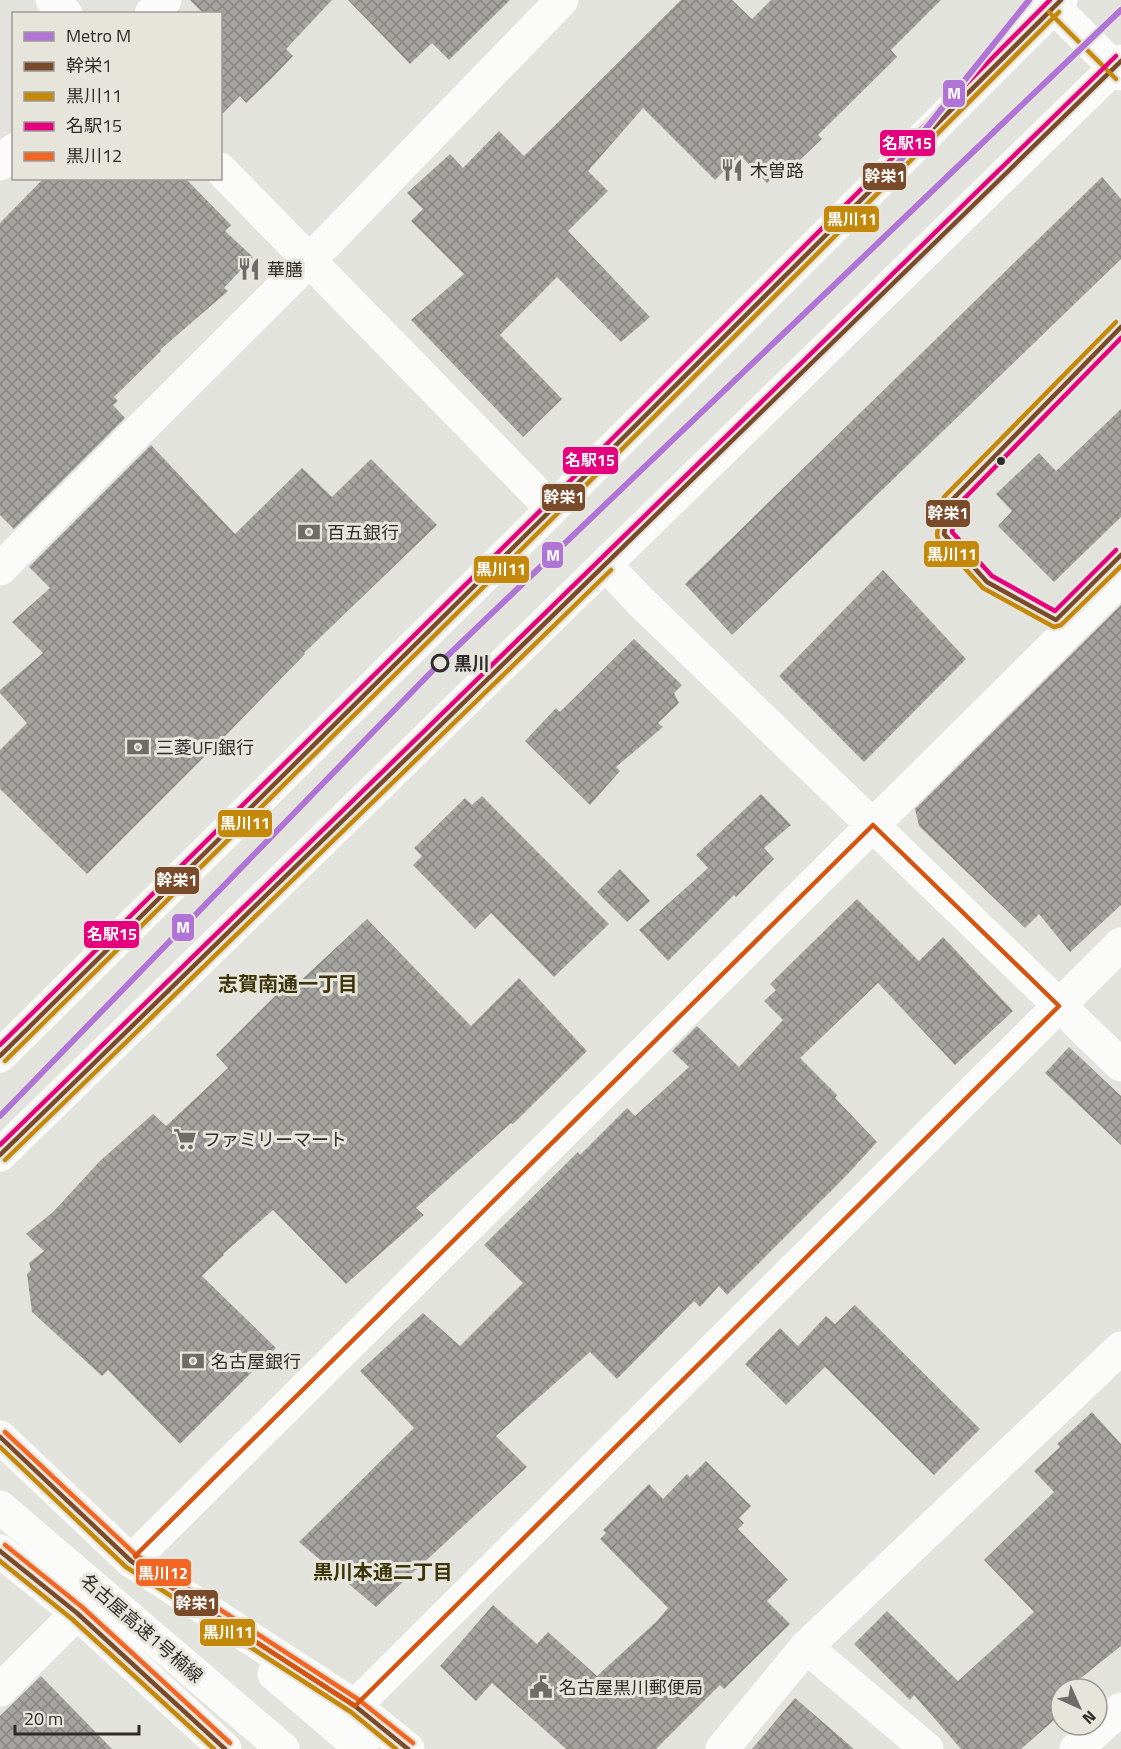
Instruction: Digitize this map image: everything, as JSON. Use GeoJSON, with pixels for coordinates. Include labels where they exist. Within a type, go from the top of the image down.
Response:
{"type":"FeatureCollection","features":[{"type":"Feature","properties":{"kind":"main road"},"geometry":{"type":"LineString","coordinates":[[52,0],[64,12]]}},
{"type":"Feature","properties":{"kind":"main road"},"geometry":{"type":"LineString","coordinates":[[153,12],[165,0]]}},
{"type":"Feature","properties":{"kind":"main road"},"geometry":{"type":"LineString","coordinates":[[0,569],[310,261],[562,0]]}},
{"type":"Feature","properties":{"kind":"main road"},"geometry":{"type":"LineString","coordinates":[[0,1056],[552,509],[1054,2],[1119,67],[0,1155]]}},
{"type":"Feature","properties":{"kind":"main road"},"geometry":{"type":"LineString","coordinates":[[0,164],[12,152]]}},
{"type":"Feature","properties":{"kind":"main road"},"geometry":{"type":"LineString","coordinates":[[222,171],[552,509]]}},
{"type":"Feature","properties":{"kind":"main road"},"geometry":{"type":"LineString","coordinates":[[606,565],[640,602],[1121,1065]]}},
{"type":"Feature","properties":{"kind":"main road"},"geometry":{"type":"LineString","coordinates":[[131,1561],[1121,579]]}},
{"type":"Feature","properties":{"kind":"main road"},"geometry":{"type":"LineString","coordinates":[[355,1706],[1121,944]]}},
{"type":"Feature","properties":{"kind":"main road"},"geometry":{"type":"LineString","coordinates":[[722,1749],[807,1647],[1121,1348]]}},
{"type":"Feature","properties":{"kind":"main road"},"geometry":{"type":"LineString","coordinates":[[0,1437],[131,1561],[355,1706],[408,1749]]}},
{"type":"Feature","properties":{"kind":"main road"},"geometry":{"type":"LineString","coordinates":[[0,1442],[362,1749]]}},
{"type":"Feature","properties":{"kind":"main road","name":"名古屋高速1号楠線"},"geometry":{"type":"LineString","coordinates":[[0,1507],[283,1749]]}},
{"type":"Feature","properties":{"kind":"main road"},"geometry":{"type":"LineString","coordinates":[[0,1551],[77,1613],[225,1749]]}},
{"type":"Feature","properties":{"kind":"main road"},"geometry":{"type":"LineString","coordinates":[[0,1690],[77,1613]]}},
{"type":"Feature","properties":{"kind":"main road"},"geometry":{"type":"LineString","coordinates":[[807,1647],[927,1749]]}},
{"type":"Feature","properties":{"kind":"main road"},"geometry":{"type":"LineString","coordinates":[[1076,1749],[1121,1709]]}},
{"type":"Feature","properties":{"kind":"highlighted area"},"geometry":{"type":"Polygon","coordinates":[[[873,825],[1059,1006],[355,1706],[171,1587],[135,1556],[873,825]]]}},
{"type":"Feature","properties":{"kind":"building"},"geometry":{"type":"Polygon","coordinates":[[[190,0],[332,0],[286,49],[293,56],[271,79],[246,103],[240,96],[222,114],[222,12],[202,12],[190,0]]]}},
{"type":"Feature","properties":{"kind":"building"},"geometry":{"type":"Polygon","coordinates":[[[348,0],[510,0],[449,60],[432,43],[410,64],[348,0]]]}},
{"type":"Feature","properties":{"kind":"building"},"geometry":{"type":"Polygon","coordinates":[[[681,0],[732,0],[752,19],[771,0],[941,0],[891,50],[897,57],[818,135],[822,139],[786,173],[781,169],[767,183],[740,155],[715,180],[643,108],[588,171],[608,191],[568,231],[650,317],[621,342],[557,277],[500,335],[562,399],[523,437],[411,320],[464,274],[411,221],[423,209],[407,193],[450,154],[463,168],[499,131],[524,156],[681,0]]]}},
{"type":"Feature","properties":{"kind":"building"},"geometry":{"type":"Polygon","coordinates":[[[1102,177],[1121,199],[1121,259],[732,635],[685,584],[1102,177]]]}},
{"type":"Feature","properties":{"kind":"building"},"geometry":{"type":"Polygon","coordinates":[[[42,180],[187,180],[231,225],[225,231],[253,257],[224,288],[228,291],[160,350],[114,397],[118,401],[113,405],[125,418],[14,529],[0,515],[0,223],[42,180]]]}},
{"type":"Feature","properties":{"kind":"building"},"geometry":{"type":"Polygon","coordinates":[[[1121,409],[1121,517],[1054,582],[998,526],[1012,511],[996,494],[1039,453],[1056,471],[1121,409]]]}},
{"type":"Feature","properties":{"kind":"building"},"geometry":{"type":"Polygon","coordinates":[[[151,445],[235,534],[302,468],[332,497],[371,459],[437,525],[304,653],[229,732],[87,874],[0,789],[0,750],[27,723],[0,693],[0,690],[43,653],[12,622],[50,588],[29,567],[151,445]]]}},
{"type":"Feature","properties":{"kind":"building"},"geometry":{"type":"Polygon","coordinates":[[[883,570],[966,659],[864,762],[779,676],[883,570]]]}},
{"type":"Feature","properties":{"kind":"building"},"geometry":{"type":"Polygon","coordinates":[[[1121,605],[1121,905],[1070,952],[1039,914],[1025,928],[919,826],[915,809],[1121,605]]]}},
{"type":"Feature","properties":{"kind":"building"},"geometry":{"type":"Polygon","coordinates":[[[634,639],[682,685],[674,693],[679,703],[658,723],[663,727],[616,767],[620,771],[590,805],[525,741],[556,708],[560,712],[634,639]]]}},
{"type":"Feature","properties":{"kind":"building"},"geometry":{"type":"Polygon","coordinates":[[[761,794],[791,825],[764,848],[774,859],[668,961],[639,930],[708,868],[696,855],[761,794]]]}},
{"type":"Feature","properties":{"kind":"building"},"geometry":{"type":"Polygon","coordinates":[[[482,796],[609,924],[554,977],[491,913],[475,929],[413,865],[422,856],[414,848],[465,798],[472,805],[482,796]]]}},
{"type":"Feature","properties":{"kind":"building"},"geometry":{"type":"Polygon","coordinates":[[[620,869],[650,901],[627,922],[597,892],[620,869]]]}},
{"type":"Feature","properties":{"kind":"building"},"geometry":{"type":"Polygon","coordinates":[[[857,899],[919,961],[943,937],[1013,1011],[955,1065],[878,983],[800,1058],[837,1095],[835,1098],[877,1142],[727,1295],[719,1286],[700,1307],[694,1301],[617,1379],[590,1352],[496,1436],[527,1467],[376,1607],[299,1542],[414,1428],[360,1371],[423,1313],[460,1346],[523,1283],[484,1245],[578,1152],[580,1155],[627,1108],[635,1116],[689,1067],[672,1051],[697,1026],[739,1067],[783,1020],[764,1001],[776,990],[770,984],[857,899]]]}},
{"type":"Feature","properties":{"kind":"building"},"geometry":{"type":"Polygon","coordinates":[[[367,919],[471,1026],[519,978],[587,1051],[513,1124],[511,1123],[416,1208],[424,1215],[346,1284],[273,1210],[223,1254],[202,1276],[276,1348],[180,1444],[108,1370],[102,1376],[32,1312],[27,1274],[31,1270],[29,1263],[44,1251],[26,1234],[53,1212],[100,1161],[153,1114],[166,1126],[228,1068],[216,1055],[292,979],[297,984],[367,919]]]}},
{"type":"Feature","properties":{"kind":"building"},"geometry":{"type":"Polygon","coordinates":[[[1069,1047],[1121,1096],[1121,1145],[1045,1073],[1069,1047]]]}},
{"type":"Feature","properties":{"kind":"building"},"geometry":{"type":"Polygon","coordinates":[[[855,1305],[980,1429],[934,1475],[825,1367],[786,1405],[745,1364],[780,1328],[798,1346],[826,1316],[835,1324],[855,1305]]]}},
{"type":"Feature","properties":{"kind":"building"},"geometry":{"type":"Polygon","coordinates":[[[1092,1412],[1121,1444],[1121,1646],[1082,1677],[1049,1677],[1049,1725],[1021,1749],[961,1749],[914,1695],[910,1700],[854,1644],[887,1611],[958,1681],[1034,1612],[984,1560],[1054,1492],[1034,1471],[1060,1447],[1057,1444],[1092,1412]]]}},
{"type":"Feature","properties":{"kind":"building"},"geometry":{"type":"Polygon","coordinates":[[[706,1461],[751,1506],[739,1518],[744,1523],[738,1529],[788,1580],[767,1601],[790,1624],[724,1689],[720,1685],[656,1749],[566,1749],[492,1683],[476,1701],[440,1666],[493,1605],[537,1644],[548,1632],[597,1676],[668,1608],[600,1539],[606,1533],[603,1530],[649,1484],[663,1499],[687,1474],[690,1477],[706,1461]]]}},
{"type":"Feature","properties":{"kind":"building"},"geometry":{"type":"Polygon","coordinates":[[[41,1676],[112,1749],[0,1749],[0,1716],[41,1676]]]}},
{"type":"Feature","properties":{"kind":"building"},"geometry":{"type":"Polygon","coordinates":[[[795,1698],[854,1749],[752,1749],[795,1698]]]}},
{"type":"Feature","properties":{"kind":"metro line","name":"M"},"geometry":{"type":"LineString","coordinates":[[879,187],[1029,0]]}},
{"type":"Feature","properties":{"kind":"metro line","name":"M"},"geometry":{"type":"LineString","coordinates":[[0,1116],[440,663],[1121,10]]}},
{"type":"Feature","properties":{"kind":"transit line","name":"名駅15"},"geometry":{"type":"LineString","coordinates":[[0,1045],[547,504],[1050,0]]}},
{"type":"Feature","properties":{"kind":"transit line","name":"幹栄1"},"geometry":{"type":"LineString","coordinates":[[0,1056],[1061,0]]}},
{"type":"Feature","properties":{"kind":"transit line","name":"黒川11"},"geometry":{"type":"LineString","coordinates":[[1049,12],[1116,79]]}},
{"type":"Feature","properties":{"kind":"transit line","name":"黒川11"},"geometry":{"type":"LineString","coordinates":[[5,1061],[1059,12]]}},
{"type":"Feature","properties":{"kind":"transit line","name":"名駅15"},"geometry":{"type":"LineString","coordinates":[[0,1145],[1116,56]]}},
{"type":"Feature","properties":{"kind":"transit line","name":"幹栄1"},"geometry":{"type":"LineString","coordinates":[[0,1155],[1121,61]]}},
{"type":"Feature","properties":{"kind":"transit line","name":"黒川11"},"geometry":{"type":"LineString","coordinates":[[1116,322],[944,497],[937,534],[938,539],[983,588],[1054,627],[1061,625],[1121,566]]}},
{"type":"Feature","properties":{"kind":"transit line","name":"幹栄1"},"geometry":{"type":"LineString","coordinates":[[1121,327],[950,502],[944,534],[987,582],[1056,620],[1121,555]]}},
{"type":"Feature","properties":{"kind":"transit line","name":"名駅15"},"geometry":{"type":"LineString","coordinates":[[1116,550],[1055,611],[992,576],[952,532],[957,506],[1121,338]]}},
{"type":"Feature","properties":{"kind":"transit line","name":"黒川11"},"geometry":{"type":"LineString","coordinates":[[5,1160],[611,570]]}},
{"type":"Feature","properties":{"kind":"transit line","name":"黒川12"},"geometry":{"type":"LineString","coordinates":[[5,1432],[136,1555],[359,1700],[413,1743]]}},
{"type":"Feature","properties":{"kind":"transit line","name":"幹栄1"},"geometry":{"type":"LineString","coordinates":[[0,1437],[131,1561],[355,1706],[408,1749]]}},
{"type":"Feature","properties":{"kind":"transit line","name":"黒川11"},"geometry":{"type":"LineString","coordinates":[[0,1447],[126,1567],[351,1712],[396,1749]]}},
{"type":"Feature","properties":{"kind":"transit line","name":"黒川12"},"geometry":{"type":"LineString","coordinates":[[5,1545],[82,1607],[230,1743]]}},
{"type":"Feature","properties":{"kind":"transit line","name":"幹栄1"},"geometry":{"type":"LineString","coordinates":[[0,1551],[77,1613],[225,1749]]}},
{"type":"Feature","properties":{"kind":"transit line","name":"黒川11"},"geometry":{"type":"LineString","coordinates":[[0,1561],[72,1619],[214,1749]]}},
{"type":"Feature","properties":{"kind":"place","name":"木曽路"},"geometry":{"type":"Point","coordinates":[732,170]}},
{"type":"Feature","properties":{"kind":"place","name":"華膳"},"geometry":{"type":"Point","coordinates":[249,269]}},
{"type":"Feature","properties":{"kind":"place","name":"百五銀行"},"geometry":{"type":"Point","coordinates":[309,532]}},
{"type":"Feature","properties":{"kind":"place","name":"黒川"},"geometry":{"type":"Point","coordinates":[440,663]}},
{"type":"Feature","properties":{"kind":"place","name":"三菱UFJ銀行"},"geometry":{"type":"Point","coordinates":[138,747]}},
{"type":"Feature","properties":{"kind":"place","name":"ファミリーマート"},"geometry":{"type":"Point","coordinates":[185,1139]}},
{"type":"Feature","properties":{"kind":"place","name":"名古屋銀行"},"geometry":{"type":"Point","coordinates":[193,1361]}},
{"type":"Feature","properties":{"kind":"place","name":"名古屋黒川郵便局"},"geometry":{"type":"Point","coordinates":[541,1687]}},
{"type":"Feature","properties":{"kind":"district","name":"志賀南通一丁目"},"geometry":{"type":"Point","coordinates":[288,983]}},
{"type":"Feature","properties":{"kind":"district","name":"黒川本通二丁目"},"geometry":{"type":"Point","coordinates":[383,1571]}}]}
